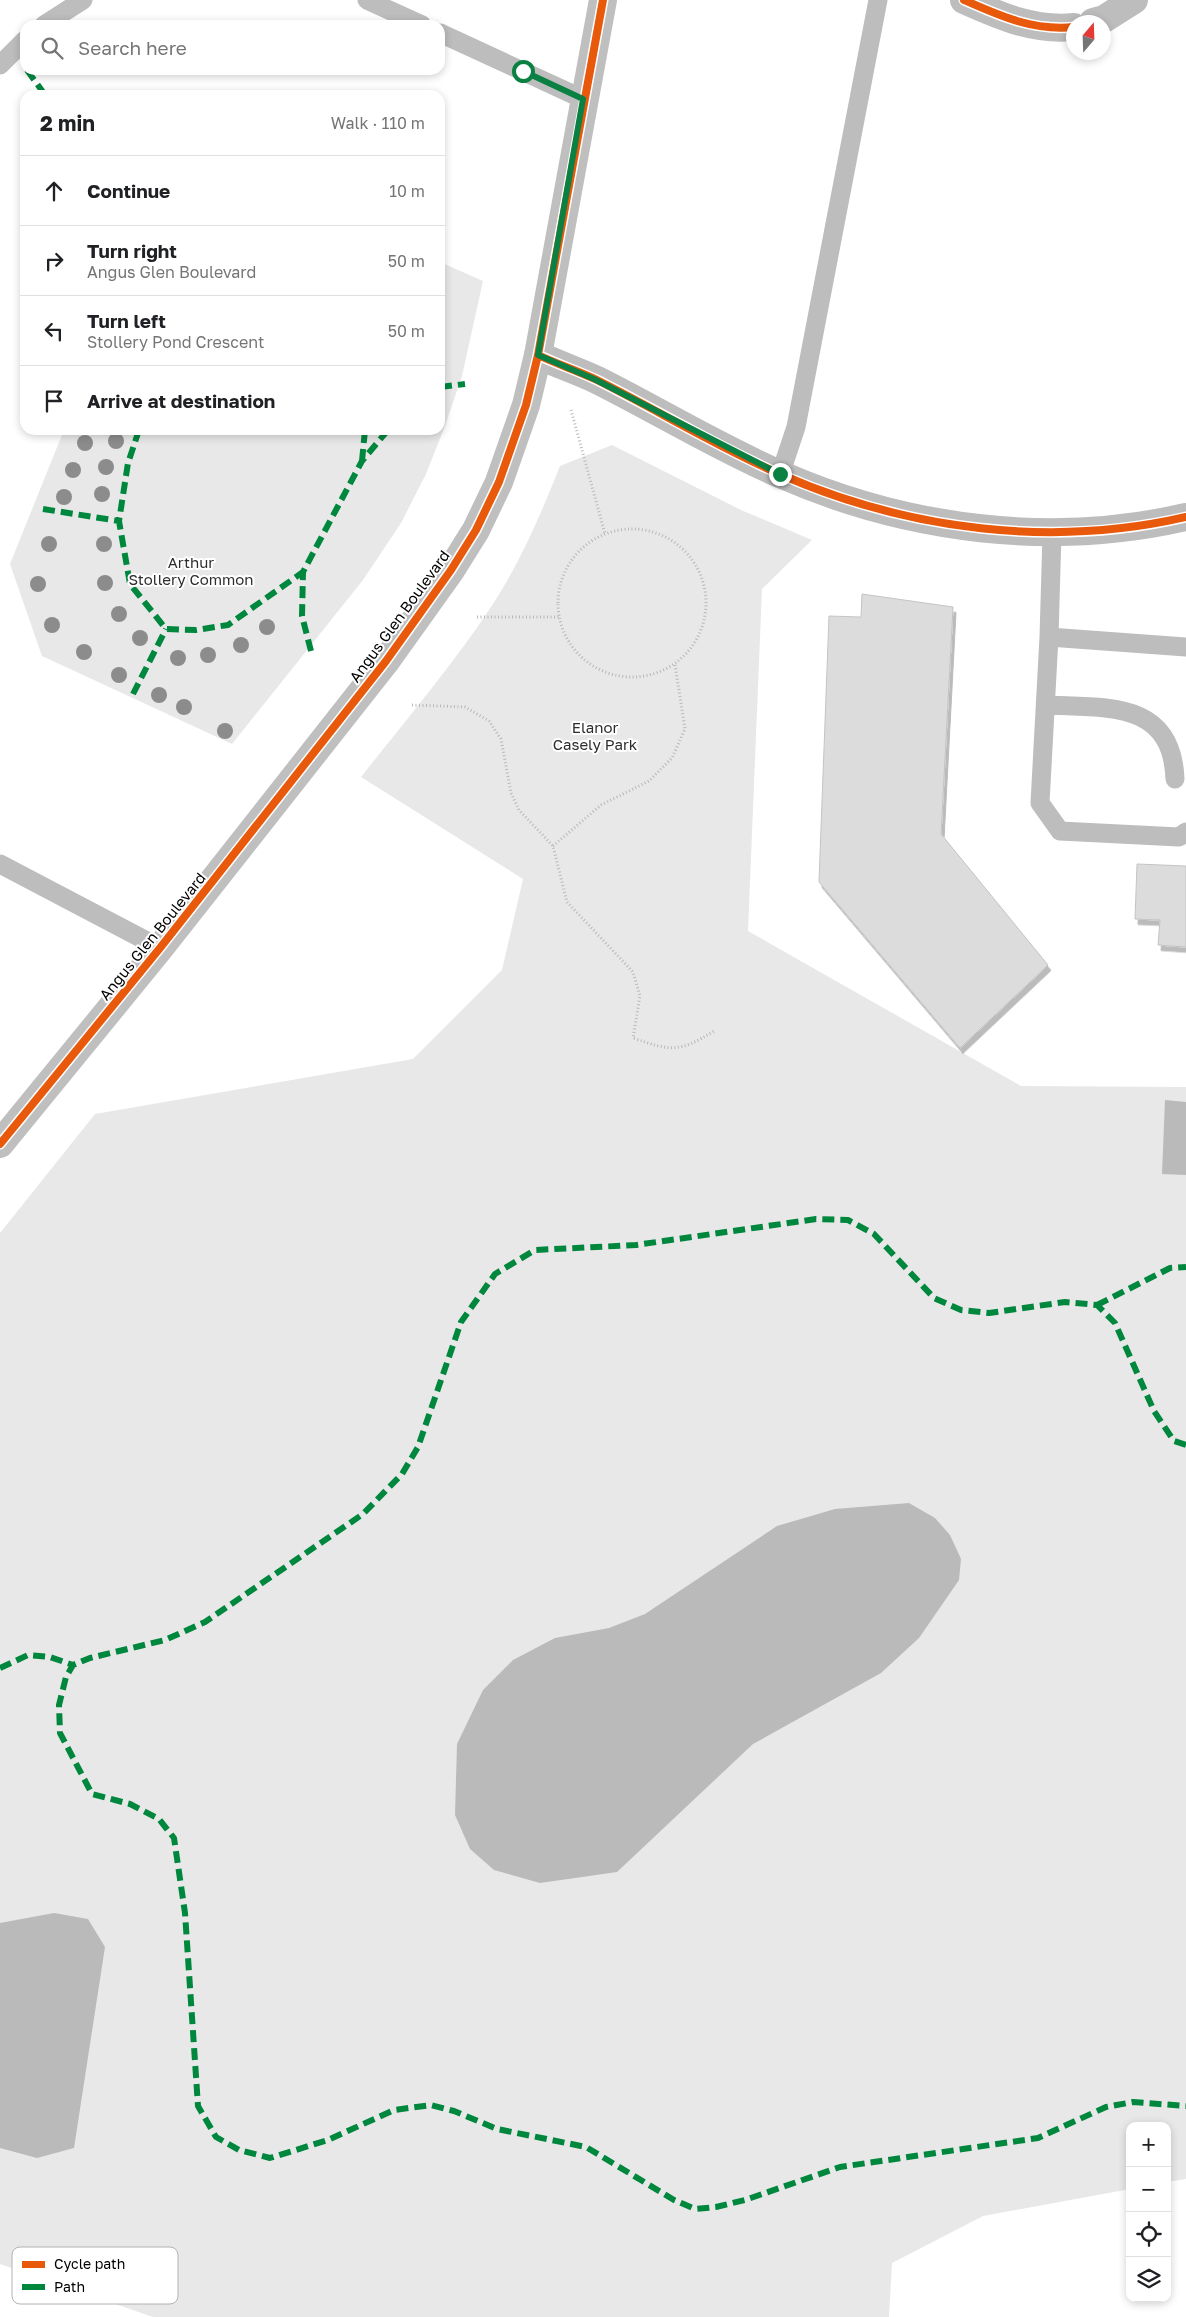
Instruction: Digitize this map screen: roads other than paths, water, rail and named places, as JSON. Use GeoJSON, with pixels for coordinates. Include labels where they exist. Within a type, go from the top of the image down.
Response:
{"type":"FeatureCollection","features":[{"type":"Feature","properties":{"kind":"street","name":"Angus Glen Boulevard"},"geometry":{"type":"LineString","coordinates":[[0,1144],[160,948],[386,662],[451,570],[476,530],[499,482],[526,405],[538,355],[583,99],[603,0]]}},
{"type":"Feature","properties":{"kind":"street"},"geometry":{"type":"LineString","coordinates":[[964,0],[1005,18],[1030,26],[1054,29],[1066,28]]}},
{"type":"Feature","properties":{"kind":"street"},"geometry":{"type":"LineString","coordinates":[[1110,15],[1134,0]]}},
{"type":"Feature","properties":{"kind":"street"},"geometry":{"type":"LineString","coordinates":[[538,355],[594,379],[780,474],[833,496],[897,516],[959,526],[1052,533],[1141,526],[1186,517]]}},
{"type":"Feature","properties":{"kind":"lane"},"geometry":{"type":"LineString","coordinates":[[52,20],[83,0]]}},
{"type":"Feature","properties":{"kind":"lane"},"geometry":{"type":"LineString","coordinates":[[367,0],[411,20]]}},
{"type":"Feature","properties":{"kind":"lane"},"geometry":{"type":"LineString","coordinates":[[780,474],[796,427],[878,0]]}},
{"type":"Feature","properties":{"kind":"lane"},"geometry":{"type":"LineString","coordinates":[[445,35],[583,99]]}},
{"type":"Feature","properties":{"kind":"lane"},"geometry":{"type":"LineString","coordinates":[[0,65],[20,45]]}},
{"type":"Feature","properties":{"kind":"lane"},"geometry":{"type":"LineString","coordinates":[[1052,533],[1046,705],[1040,803],[1060,831],[1179,837],[1186,832]]}},
{"type":"Feature","properties":{"kind":"lane"},"geometry":{"type":"LineString","coordinates":[[1049,637],[1186,647]]}},
{"type":"Feature","properties":{"kind":"lane"},"geometry":{"type":"LineString","coordinates":[[1046,705],[1124,710],[1142,716],[1162,733],[1169,745],[1175,762],[1175,779]]}},
{"type":"Feature","properties":{"kind":"lane"},"geometry":{"type":"LineString","coordinates":[[0,864],[160,948]]}},
{"type":"Feature","properties":{"kind":"park label","name":"Arthur Stollery Common"},"geometry":{"type":"Point","coordinates":[191,570]}},
{"type":"Feature","properties":{"kind":"park label","name":"Elanor Casely Park"},"geometry":{"type":"Point","coordinates":[595,736]}}]}
